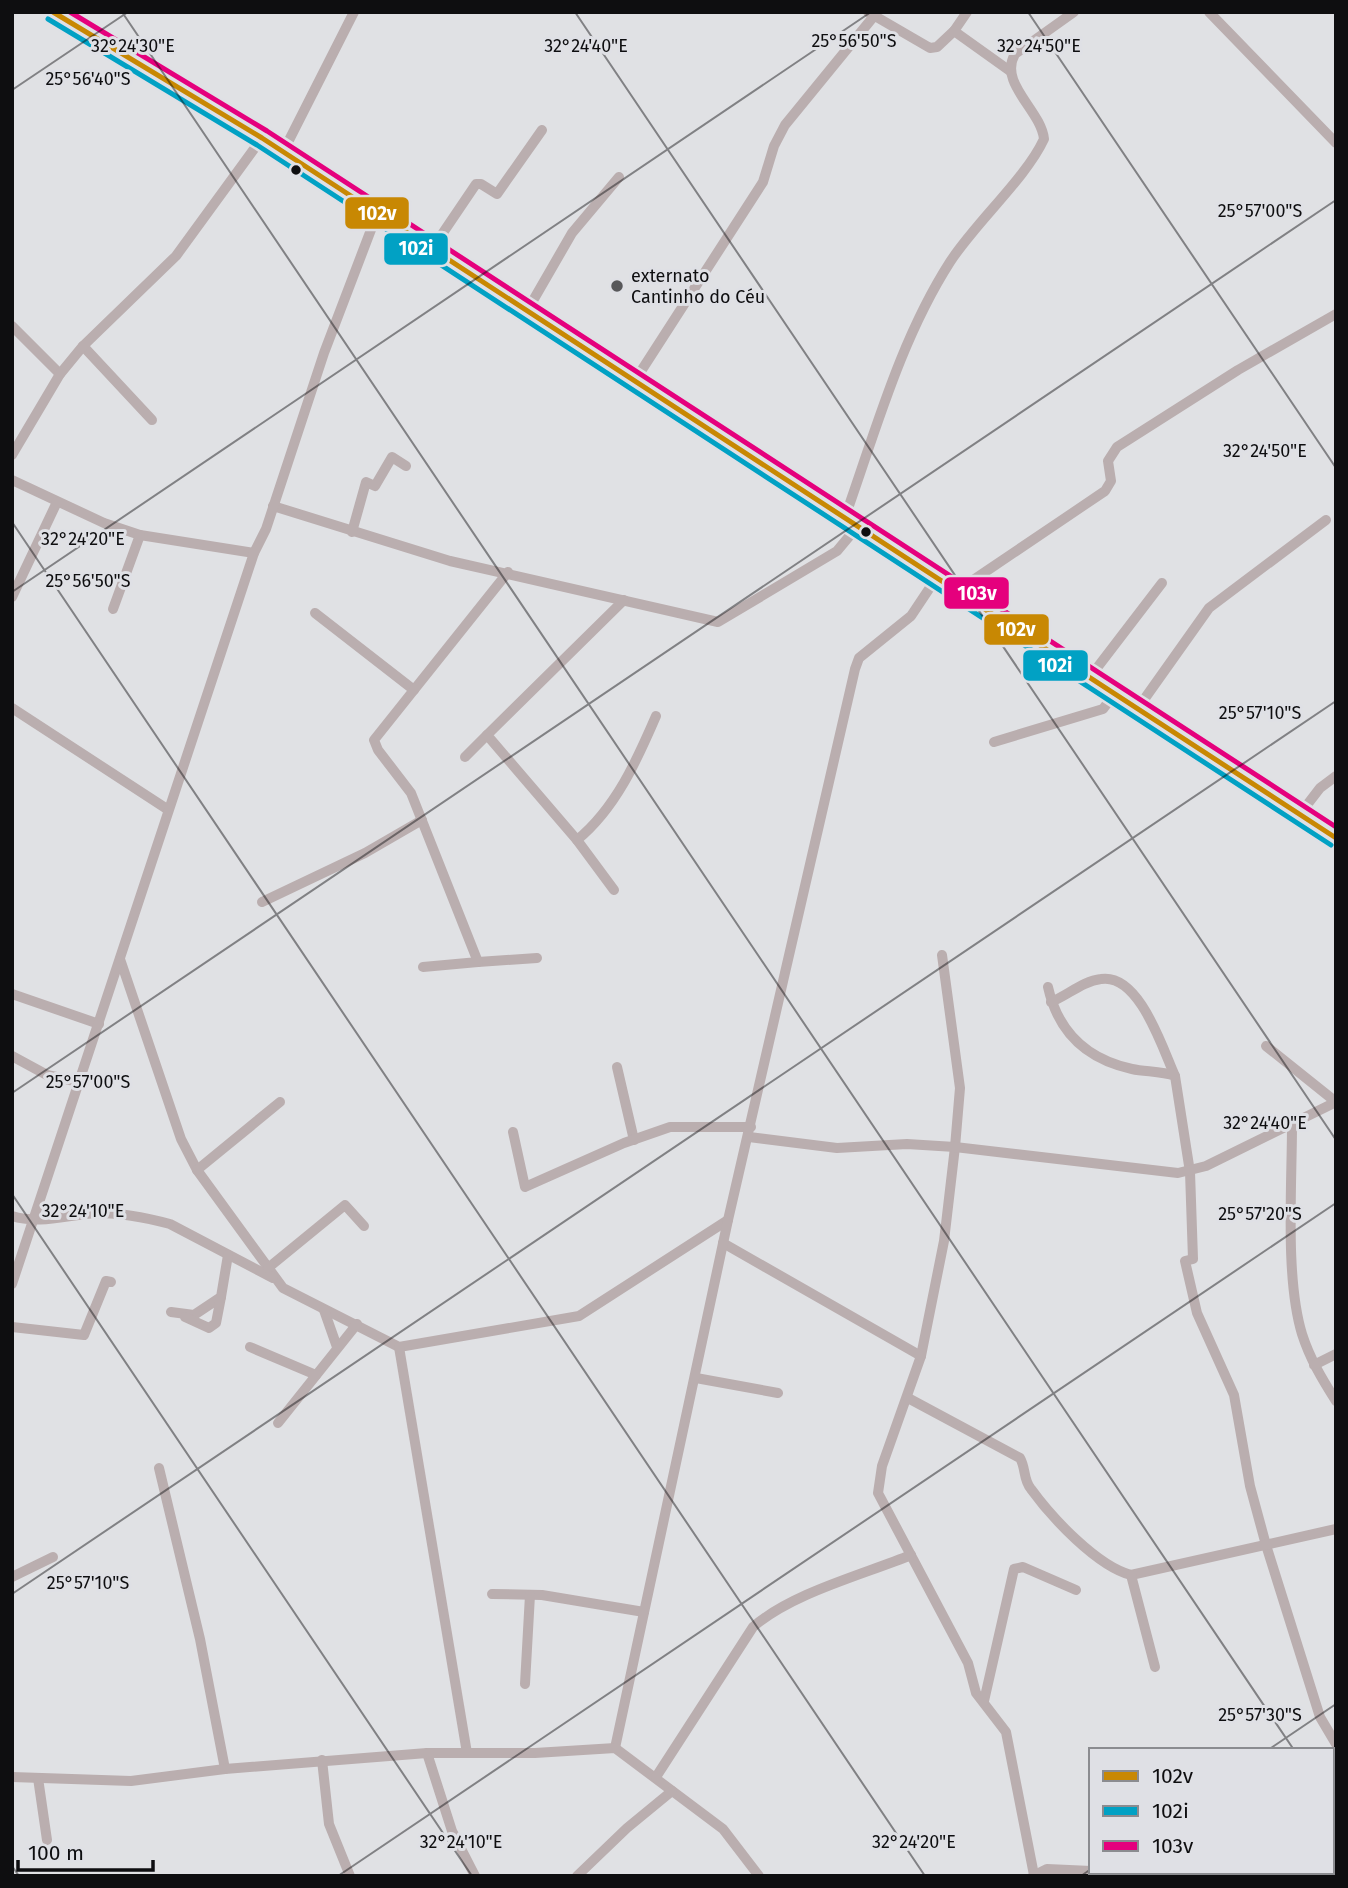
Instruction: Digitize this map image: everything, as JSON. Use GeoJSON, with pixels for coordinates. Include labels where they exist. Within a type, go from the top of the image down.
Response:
{"type":"FeatureCollection","features":[{"type":"Feature","properties":{"kind":"main road"},"geometry":{"type":"LineString","coordinates":[[53,12],[262,138],[844,520],[937,577],[1336,838]]}},
{"type":"Feature","properties":{"kind":"street"},"geometry":{"type":"LineString","coordinates":[[283,152],[354,12]]}},
{"type":"Feature","properties":{"kind":"street"},"geometry":{"type":"LineString","coordinates":[[634,382],[762,182],[774,146],[785,125],[871,14],[930,48],[937,47],[954,31],[967,12]]}},
{"type":"Feature","properties":{"kind":"street"},"geometry":{"type":"LineString","coordinates":[[1010,71],[1015,54],[1074,12]]}},
{"type":"Feature","properties":{"kind":"street"},"geometry":{"type":"LineString","coordinates":[[1209,12],[1336,143]]}},
{"type":"Feature","properties":{"kind":"street"},"geometry":{"type":"LineString","coordinates":[[844,520],[906,346],[924,307],[950,262],[1044,139],[1043,127],[1010,71],[954,31]]}},
{"type":"Feature","properties":{"kind":"street"},"geometry":{"type":"LineString","coordinates":[[432,249],[476,184],[481,184],[497,194],[542,130]]}},
{"type":"Feature","properties":{"kind":"street"},"geometry":{"type":"LineString","coordinates":[[12,455],[60,374],[83,346],[163,271],[192,237],[262,138]]}},
{"type":"Feature","properties":{"kind":"street"},"geometry":{"type":"LineString","coordinates":[[527,311],[572,233],[620,177]]}},
{"type":"Feature","properties":{"kind":"street"},"geometry":{"type":"LineString","coordinates":[[12,1284],[30,1222],[99,1024],[167,809],[254,553],[273,506],[324,353],[377,214]]}},
{"type":"Feature","properties":{"kind":"street"},"geometry":{"type":"LineString","coordinates":[[957,591],[1105,491],[1111,481],[1108,461],[1117,447],[1238,370],[1336,314]]}},
{"type":"Feature","properties":{"kind":"street"},"geometry":{"type":"LineString","coordinates":[[12,326],[60,374]]}},
{"type":"Feature","properties":{"kind":"street"},"geometry":{"type":"LineString","coordinates":[[83,346],[152,420]]}},
{"type":"Feature","properties":{"kind":"street"},"geometry":{"type":"LineString","coordinates":[[352,532],[366,482],[375,486],[392,457],[407,466]]}},
{"type":"Feature","properties":{"kind":"street"},"geometry":{"type":"LineString","coordinates":[[12,480],[104,523],[140,535],[254,553]]}},
{"type":"Feature","properties":{"kind":"street"},"geometry":{"type":"LineString","coordinates":[[12,597],[57,502]]}},
{"type":"Feature","properties":{"kind":"street"},"geometry":{"type":"LineString","coordinates":[[273,506],[450,561],[508,572],[718,622],[836,551],[857,527]]}},
{"type":"Feature","properties":{"kind":"street"},"geometry":{"type":"LineString","coordinates":[[1138,708],[1209,608],[1326,520]]}},
{"type":"Feature","properties":{"kind":"street"},"geometry":{"type":"LineString","coordinates":[[114,609],[140,535]]}},
{"type":"Feature","properties":{"kind":"street"},"geometry":{"type":"LineString","coordinates":[[478,962],[411,793],[378,750],[374,740],[508,572]]}},
{"type":"Feature","properties":{"kind":"street"},"geometry":{"type":"LineString","coordinates":[[615,1748],[728,1220],[855,668],[859,658],[911,616],[937,577]]}},
{"type":"Feature","properties":{"kind":"street"},"geometry":{"type":"LineString","coordinates":[[1090,677],[1161,583]]}},
{"type":"Feature","properties":{"kind":"street"},"geometry":{"type":"LineString","coordinates":[[465,757],[624,600]]}},
{"type":"Feature","properties":{"kind":"street"},"geometry":{"type":"LineString","coordinates":[[315,613],[414,690]]}},
{"type":"Feature","properties":{"kind":"street"},"geometry":{"type":"LineString","coordinates":[[994,742],[1103,709],[1115,693]]}},
{"type":"Feature","properties":{"kind":"street"},"geometry":{"type":"LineString","coordinates":[[12,708],[167,809]]}},
{"type":"Feature","properties":{"kind":"street"},"geometry":{"type":"LineString","coordinates":[[577,840],[632,773],[656,716]]}},
{"type":"Feature","properties":{"kind":"street"},"geometry":{"type":"LineString","coordinates":[[487,735],[577,840],[614,890]]}},
{"type":"Feature","properties":{"kind":"street"},"geometry":{"type":"LineString","coordinates":[[1300,814],[1320,788],[1336,776]]}},
{"type":"Feature","properties":{"kind":"street"},"geometry":{"type":"LineString","coordinates":[[262,902],[365,853],[422,820]]}},
{"type":"Feature","properties":{"kind":"street"},"geometry":{"type":"LineString","coordinates":[[942,955],[959,1080],[955,1147],[944,1241],[921,1356],[882,1466],[878,1493],[968,1663],[976,1693],[1006,1732],[1034,1875],[1047,1869],[1089,1871]]}},
{"type":"Feature","properties":{"kind":"street"},"geometry":{"type":"LineString","coordinates":[[423,967],[537,958]]}},
{"type":"Feature","properties":{"kind":"street"},"geometry":{"type":"LineString","coordinates":[[120,959],[181,1139],[197,1170],[277,1280],[292,1295],[357,1324],[399,1348],[579,1316],[728,1220]]}},
{"type":"Feature","properties":{"kind":"street"},"geometry":{"type":"LineString","coordinates":[[1051,1002],[1098,979],[1114,978],[1126,985],[1142,1006],[1175,1076],[1190,1172],[1192,1259],[1185,1261],[1196,1313],[1234,1395],[1250,1486],[1265,1545],[1320,1717],[1336,1744]]}},
{"type":"Feature","properties":{"kind":"street"},"geometry":{"type":"LineString","coordinates":[[1048,987],[1051,1002],[1063,1030],[1085,1051],[1112,1064],[1175,1076]]}},
{"type":"Feature","properties":{"kind":"street"},"geometry":{"type":"LineString","coordinates":[[12,994],[99,1024]]}},
{"type":"Feature","properties":{"kind":"street"},"geometry":{"type":"LineString","coordinates":[[513,1132],[525,1187],[670,1127],[750,1132],[837,1148],[907,1144],[955,1147],[1190,1172],[1336,1102],[1266,1046]]}},
{"type":"Feature","properties":{"kind":"street"},"geometry":{"type":"LineString","coordinates":[[12,1056],[47,1075],[79,1082]]}},
{"type":"Feature","properties":{"kind":"street"},"geometry":{"type":"LineString","coordinates":[[617,1066],[634,1140]]}},
{"type":"Feature","properties":{"kind":"street"},"geometry":{"type":"LineString","coordinates":[[197,1170],[280,1102]]}},
{"type":"Feature","properties":{"kind":"street"},"geometry":{"type":"LineString","coordinates":[[1292,1125],[1294,1283],[1302,1332],[1314,1366],[1336,1401]]}},
{"type":"Feature","properties":{"kind":"street"},"geometry":{"type":"LineString","coordinates":[[268,1268],[345,1205],[364,1226]]}},
{"type":"Feature","properties":{"kind":"street"},"geometry":{"type":"LineString","coordinates":[[12,1216],[30,1222],[119,1213],[170,1224],[277,1280]]}},
{"type":"Feature","properties":{"kind":"street"},"geometry":{"type":"LineString","coordinates":[[723,1243],[921,1356]]}},
{"type":"Feature","properties":{"kind":"street"},"geometry":{"type":"LineString","coordinates":[[171,1312],[209,1328],[216,1322],[228,1255]]}},
{"type":"Feature","properties":{"kind":"street"},"geometry":{"type":"LineString","coordinates":[[12,1327],[83,1335],[106,1281],[111,1282]]}},
{"type":"Feature","properties":{"kind":"street"},"geometry":{"type":"LineString","coordinates":[[185,1317],[194,1315],[221,1297]]}},
{"type":"Feature","properties":{"kind":"street"},"geometry":{"type":"LineString","coordinates":[[324,1310],[337,1347]]}},
{"type":"Feature","properties":{"kind":"street"},"geometry":{"type":"LineString","coordinates":[[278,1423],[357,1324]]}},
{"type":"Feature","properties":{"kind":"street"},"geometry":{"type":"LineString","coordinates":[[250,1347],[316,1375]]}},
{"type":"Feature","properties":{"kind":"street"},"geometry":{"type":"LineString","coordinates":[[399,1348],[467,1753]]}},
{"type":"Feature","properties":{"kind":"street"},"geometry":{"type":"LineString","coordinates":[[1314,1366],[1336,1354]]}},
{"type":"Feature","properties":{"kind":"street"},"geometry":{"type":"LineString","coordinates":[[696,1378],[778,1393]]}},
{"type":"Feature","properties":{"kind":"street"},"geometry":{"type":"LineString","coordinates":[[908,1398],[1020,1458],[1030,1489],[1095,1557],[1131,1575],[1336,1529]]}},
{"type":"Feature","properties":{"kind":"street"},"geometry":{"type":"LineString","coordinates":[[159,1468],[200,1639],[225,1769]]}},
{"type":"Feature","properties":{"kind":"street"},"geometry":{"type":"LineString","coordinates":[[656,1777],[753,1627],[761,1620],[790,1603],[911,1555]]}},
{"type":"Feature","properties":{"kind":"street"},"geometry":{"type":"LineString","coordinates":[[12,1577],[53,1557]]}},
{"type":"Feature","properties":{"kind":"street"},"geometry":{"type":"LineString","coordinates":[[984,1701],[1014,1569],[1023,1567],[1076,1590]]}},
{"type":"Feature","properties":{"kind":"street"},"geometry":{"type":"LineString","coordinates":[[1131,1575],[1155,1667]]}},
{"type":"Feature","properties":{"kind":"street"},"geometry":{"type":"LineString","coordinates":[[492,1594],[530,1595],[643,1612]]}},
{"type":"Feature","properties":{"kind":"street"},"geometry":{"type":"LineString","coordinates":[[525,1684],[530,1595]]}},
{"type":"Feature","properties":{"kind":"street"},"geometry":{"type":"LineString","coordinates":[[12,1777],[131,1781],[322,1760],[427,1753],[535,1753],[615,1748],[723,1829],[760,1876]]}},
{"type":"Feature","properties":{"kind":"street"},"geometry":{"type":"LineString","coordinates":[[427,1753],[452,1831],[475,1876]]}},
{"type":"Feature","properties":{"kind":"street"},"geometry":{"type":"LineString","coordinates":[[322,1760],[329,1825],[350,1876]]}},
{"type":"Feature","properties":{"kind":"street"},"geometry":{"type":"LineString","coordinates":[[38,1778],[47,1840]]}},
{"type":"Feature","properties":{"kind":"street"},"geometry":{"type":"LineString","coordinates":[[577,1876],[626,1828],[672,1791]]}},
{"type":"Feature","properties":{"kind":"transit line","name":"102v"},"geometry":{"type":"LineString","coordinates":[[53,12],[262,138],[1336,838]]}},
{"type":"Feature","properties":{"kind":"transit line","name":"103v"},"geometry":{"type":"LineString","coordinates":[[70,12],[267,131],[1336,827]]}},
{"type":"Feature","properties":{"kind":"transit line","name":"102i"},"geometry":{"type":"LineString","coordinates":[[48,19],[257,145],[1331,845]]}},
{"type":"Feature","properties":{"kind":"place","name":"externato Cantinho do Céu"},"geometry":{"type":"Point","coordinates":[617,286]}}]}
